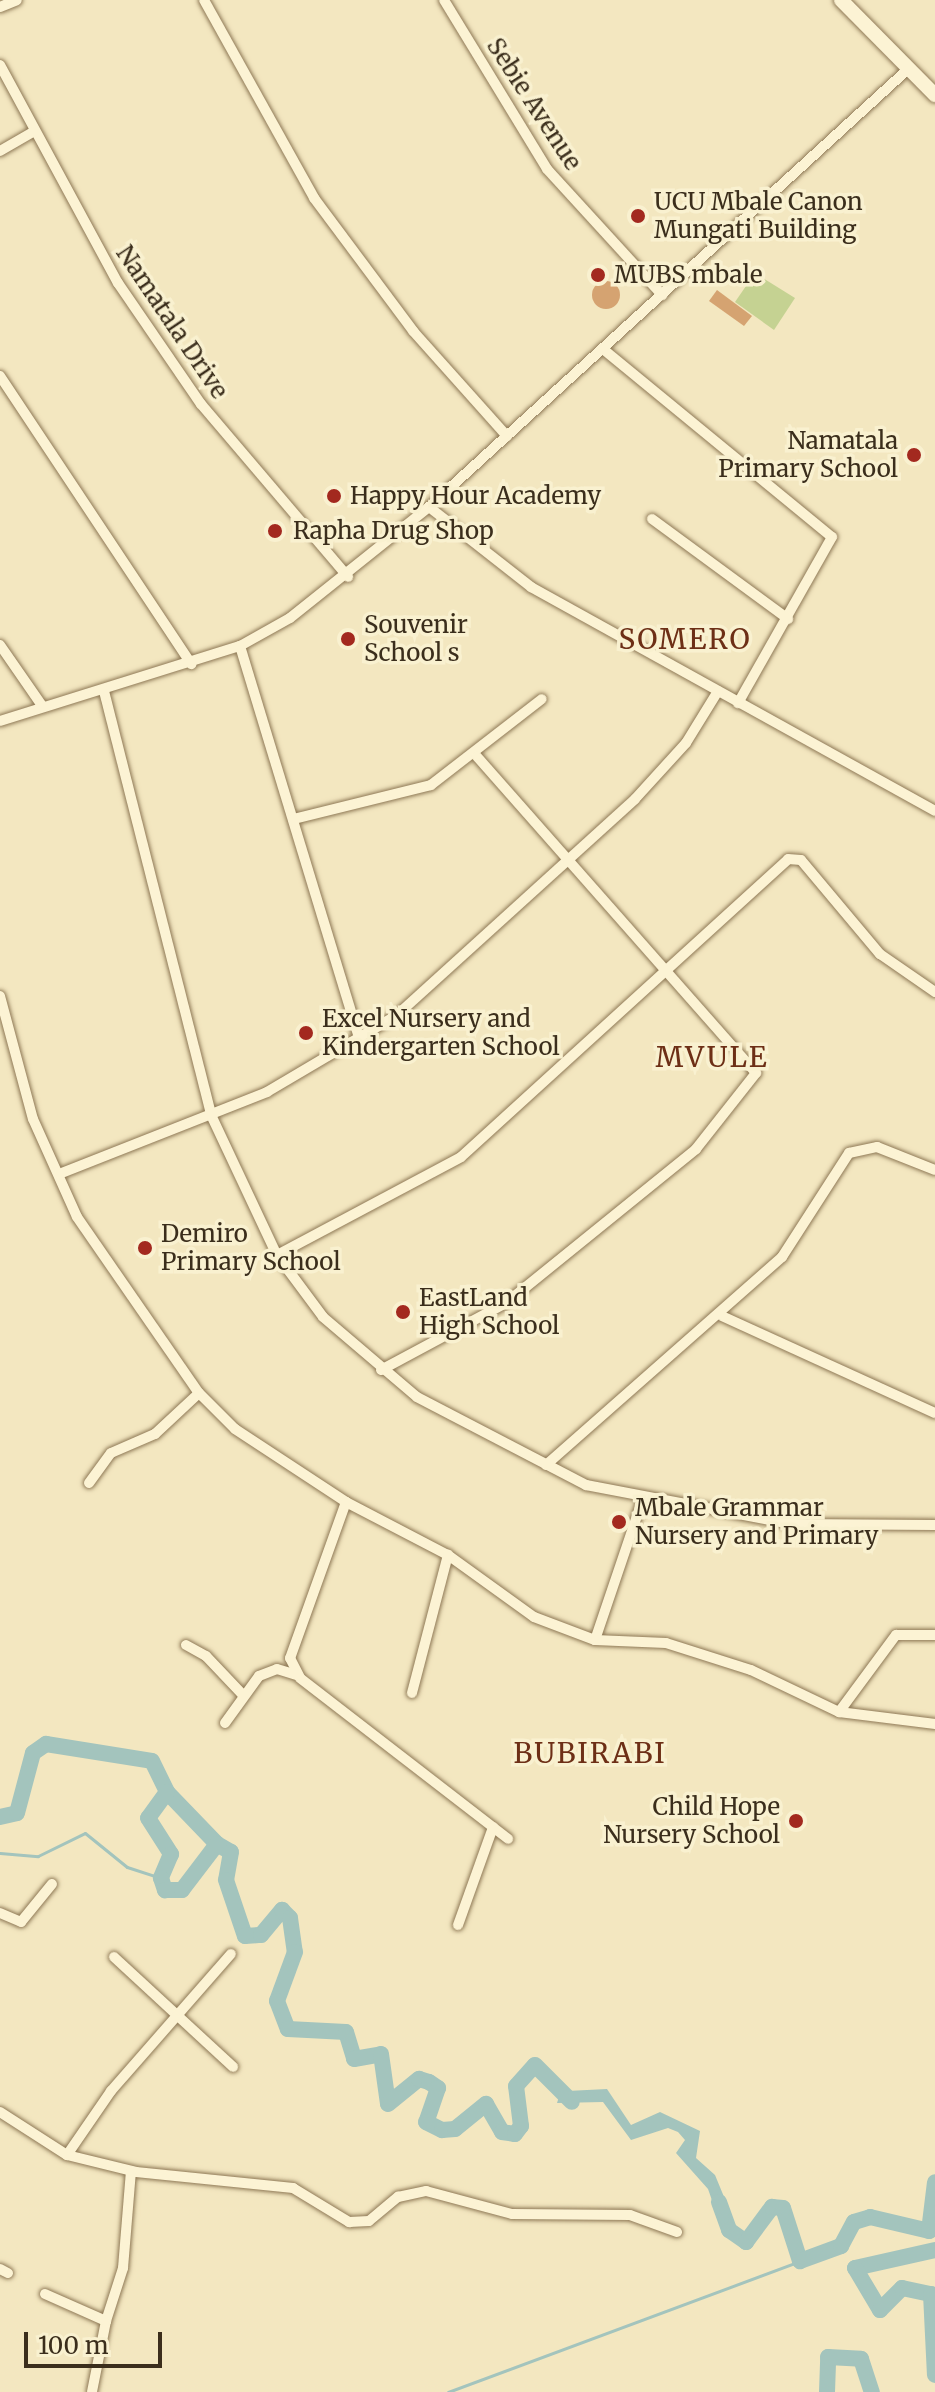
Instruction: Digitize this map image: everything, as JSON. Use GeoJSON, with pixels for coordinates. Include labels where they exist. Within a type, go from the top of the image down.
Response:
{"type":"FeatureCollection","features":[{"type":"Feature","properties":{"kind":"main road"},"geometry":{"type":"LineString","coordinates":[[841,0],[906,71],[935,95]]}},
{"type":"Feature","properties":{"kind":"street"},"geometry":{"type":"LineString","coordinates":[[0,7],[17,0]]}},
{"type":"Feature","properties":{"kind":"street"},"geometry":{"type":"LineString","coordinates":[[204,0],[314,198],[413,331],[507,436]]}},
{"type":"Feature","properties":{"kind":"street","name":"Sebie Avenue"},"geometry":{"type":"LineString","coordinates":[[444,0],[547,169],[662,295]]}},
{"type":"Feature","properties":{"kind":"street","name":"Namatala Drive"},"geometry":{"type":"LineString","coordinates":[[0,65],[33,132],[118,283],[201,404],[348,577]]}},
{"type":"Feature","properties":{"kind":"street"},"geometry":{"type":"LineString","coordinates":[[0,721],[191,664],[240,646],[348,577],[429,507],[906,71]]}},
{"type":"Feature","properties":{"kind":"street"},"geometry":{"type":"LineString","coordinates":[[0,151],[33,132]]}},
{"type":"Feature","properties":{"kind":"street"},"geometry":{"type":"LineString","coordinates":[[603,349],[829,531],[832,543],[738,703]]}},
{"type":"Feature","properties":{"kind":"street"},"geometry":{"type":"LineString","coordinates":[[0,376],[191,664]]}},
{"type":"Feature","properties":{"kind":"street"},"geometry":{"type":"LineString","coordinates":[[429,507],[531,587],[935,811]]}},
{"type":"Feature","properties":{"kind":"street"},"geometry":{"type":"LineString","coordinates":[[652,519],[788,619]]}},
{"type":"Feature","properties":{"kind":"street"},"geometry":{"type":"LineString","coordinates":[[0,645],[43,707]]}},
{"type":"Feature","properties":{"kind":"street"},"geometry":{"type":"LineString","coordinates":[[240,646],[360,1041]]}},
{"type":"Feature","properties":{"kind":"street"},"geometry":{"type":"LineString","coordinates":[[104,691],[211,1115],[277,1255],[323,1317],[381,1370],[546,1465],[642,1501],[791,1524],[935,1525]]}},
{"type":"Feature","properties":{"kind":"street"},"geometry":{"type":"LineString","coordinates":[[59,1174],[211,1115],[360,1041],[566,865],[686,743],[718,691]]}},
{"type":"Feature","properties":{"kind":"street"},"geometry":{"type":"LineString","coordinates":[[294,819],[431,785],[477,756],[542,699]]}},
{"type":"Feature","properties":{"kind":"street"},"geometry":{"type":"LineString","coordinates":[[381,1370],[506,1303],[696,1149],[753,1082],[749,1064],[566,865],[477,756]]}},
{"type":"Feature","properties":{"kind":"street"},"geometry":{"type":"LineString","coordinates":[[277,1255],[461,1157],[662,970],[794,857],[880,954],[935,992]]}},
{"type":"Feature","properties":{"kind":"street"},"geometry":{"type":"LineString","coordinates":[[0,996],[33,1119],[77,1217],[199,1393],[235,1429],[346,1502],[448,1555],[534,1617],[595,1640],[692,1650],[839,1712],[935,1724]]}},
{"type":"Feature","properties":{"kind":"street"},"geometry":{"type":"LineString","coordinates":[[546,1465],[722,1316],[782,1257],[849,1153],[877,1147],[935,1170]]}},
{"type":"Feature","properties":{"kind":"street"},"geometry":{"type":"LineString","coordinates":[[722,1316],[935,1413]]}},
{"type":"Feature","properties":{"kind":"street"},"geometry":{"type":"LineString","coordinates":[[89,1483],[111,1453],[155,1434],[199,1393]]}},
{"type":"Feature","properties":{"kind":"street"},"geometry":{"type":"LineString","coordinates":[[595,1640],[642,1501]]}},
{"type":"Feature","properties":{"kind":"street"},"geometry":{"type":"LineString","coordinates":[[300,1678],[290,1658],[346,1502]]}},
{"type":"Feature","properties":{"kind":"street"},"geometry":{"type":"LineString","coordinates":[[412,1693],[448,1555]]}},
{"type":"Feature","properties":{"kind":"street"},"geometry":{"type":"LineString","coordinates":[[839,1712],[896,1635],[935,1635]]}},
{"type":"Feature","properties":{"kind":"street"},"geometry":{"type":"LineString","coordinates":[[186,1645],[206,1656],[242,1694]]}},
{"type":"Feature","properties":{"kind":"street"},"geometry":{"type":"LineString","coordinates":[[225,1723],[242,1694],[277,1669],[300,1678],[508,1839]]}},
{"type":"Feature","properties":{"kind":"street"},"geometry":{"type":"LineString","coordinates":[[458,1925],[493,1827]]}},
{"type":"Feature","properties":{"kind":"street"},"geometry":{"type":"LineString","coordinates":[[0,1913],[21,1922],[52,1884]]}},
{"type":"Feature","properties":{"kind":"street"},"geometry":{"type":"LineString","coordinates":[[67,2155],[111,2091],[181,2015],[231,1954]]}},
{"type":"Feature","properties":{"kind":"street"},"geometry":{"type":"LineString","coordinates":[[114,1957],[181,2015],[233,2067]]}},
{"type":"Feature","properties":{"kind":"street"},"geometry":{"type":"LineString","coordinates":[[0,2112],[67,2155],[131,2171],[293,2188],[360,2224],[398,2197],[426,2191],[512,2214],[630,2215],[677,2232]]}},
{"type":"Feature","properties":{"kind":"street"},"geometry":{"type":"LineString","coordinates":[[92,2392],[106,2321],[123,2268],[131,2171]]}},
{"type":"Feature","properties":{"kind":"street"},"geometry":{"type":"LineString","coordinates":[[45,2294],[106,2321]]}},
{"type":"Feature","properties":{"kind":"green space"},"geometry":{"type":"Polygon","coordinates":[[[755,273],[795,298],[774,330],[735,302],[755,273]]]}},
{"type":"Feature","properties":{"kind":"water"},"geometry":{"type":"Polygon","coordinates":[[[563,2084],[567,2091],[607,2089],[631,2125],[660,2112],[700,2131],[696,2158],[715,2175],[729,2209],[726,2222],[720,2223],[708,2189],[676,2153],[685,2140],[678,2132],[668,2128],[631,2140],[603,2102],[557,2103],[563,2084]]]}},
{"type":"Feature","properties":{"kind":"building"},"geometry":{"type":"Polygon","coordinates":[[[606,281],[616,285],[620,295],[616,305],[606,309],[596,305],[592,295],[596,285],[606,281]]]}},
{"type":"Feature","properties":{"kind":"building"},"geometry":{"type":"Polygon","coordinates":[[[717,290],[752,316],[744,326],[709,301],[717,290]]]}},
{"type":"Feature","properties":{"kind":"waterway"},"geometry":{"type":"LineString","coordinates":[[0,1817],[17,1813],[33,1753],[46,1744],[152,1761],[167,1792],[148,1818],[171,1854],[161,1878],[165,1890],[182,1890],[217,1844],[231,1852],[226,1880],[245,1936],[261,1935],[282,1910],[290,1918],[295,1952],[277,2001],[288,2029],[346,2032],[354,2059],[381,2054],[388,2104],[419,2079],[429,2082],[438,2088],[426,2122],[442,2130],[455,2129],[486,2104],[502,2132],[515,2134],[521,2126],[516,2086],[535,2065],[572,2102]]}},
{"type":"Feature","properties":{"kind":"waterway"},"geometry":{"type":"LineString","coordinates":[[167,1792],[217,1844]]}},
{"type":"Feature","properties":{"kind":"waterway"},"geometry":{"type":"LineString","coordinates":[[0,1853],[38,1856],[85,1833],[127,1867],[161,1878]]}},
{"type":"Feature","properties":{"kind":"waterway"},"geometry":{"type":"LineString","coordinates":[[719,2202],[729,2230],[746,2242],[772,2207],[783,2208],[800,2261],[841,2246],[854,2222],[870,2217],[929,2231],[935,2182]]}},
{"type":"Feature","properties":{"kind":"waterway"},"geometry":{"type":"LineString","coordinates":[[935,2250],[855,2268],[880,2310],[902,2288],[931,2294],[935,2375]]}},
{"type":"Feature","properties":{"kind":"waterway"},"geometry":{"type":"LineString","coordinates":[[448,2392],[800,2261]]}},
{"type":"Feature","properties":{"kind":"waterway"},"geometry":{"type":"LineString","coordinates":[[827,2392],[828,2357],[861,2359],[872,2392]]}},
{"type":"Feature","properties":{"kind":"place","name":"UCU Mbale Canon Mungati Building"},"geometry":{"type":"Point","coordinates":[638,216]}},
{"type":"Feature","properties":{"kind":"place","name":"MUBS mbale"},"geometry":{"type":"Point","coordinates":[598,275]}},
{"type":"Feature","properties":{"kind":"place","name":"Namatala Primary School"},"geometry":{"type":"Point","coordinates":[914,455]}},
{"type":"Feature","properties":{"kind":"place","name":"Happy Hour Academy"},"geometry":{"type":"Point","coordinates":[334,496]}},
{"type":"Feature","properties":{"kind":"place","name":"Rapha Drug Shop"},"geometry":{"type":"Point","coordinates":[275,531]}},
{"type":"Feature","properties":{"kind":"place","name":"Souvenir School s"},"geometry":{"type":"Point","coordinates":[348,639]}},
{"type":"Feature","properties":{"kind":"place","name":"Excel Nursery and Kindergarten School"},"geometry":{"type":"Point","coordinates":[306,1033]}},
{"type":"Feature","properties":{"kind":"place","name":"Demiro Primary School"},"geometry":{"type":"Point","coordinates":[145,1248]}},
{"type":"Feature","properties":{"kind":"place","name":"EastLand High School"},"geometry":{"type":"Point","coordinates":[403,1312]}},
{"type":"Feature","properties":{"kind":"place","name":"Mbale Grammar Nursery and Primary"},"geometry":{"type":"Point","coordinates":[619,1522]}},
{"type":"Feature","properties":{"kind":"place","name":"Child Hope Nursery School"},"geometry":{"type":"Point","coordinates":[796,1821]}},
{"type":"Feature","properties":{"kind":"district","name":"SOMERO"},"geometry":{"type":"Point","coordinates":[685,639]}},
{"type":"Feature","properties":{"kind":"district","name":"MVULE"},"geometry":{"type":"Point","coordinates":[712,1057]}},
{"type":"Feature","properties":{"kind":"district","name":"BUBIRABI"},"geometry":{"type":"Point","coordinates":[590,1753]}}]}
